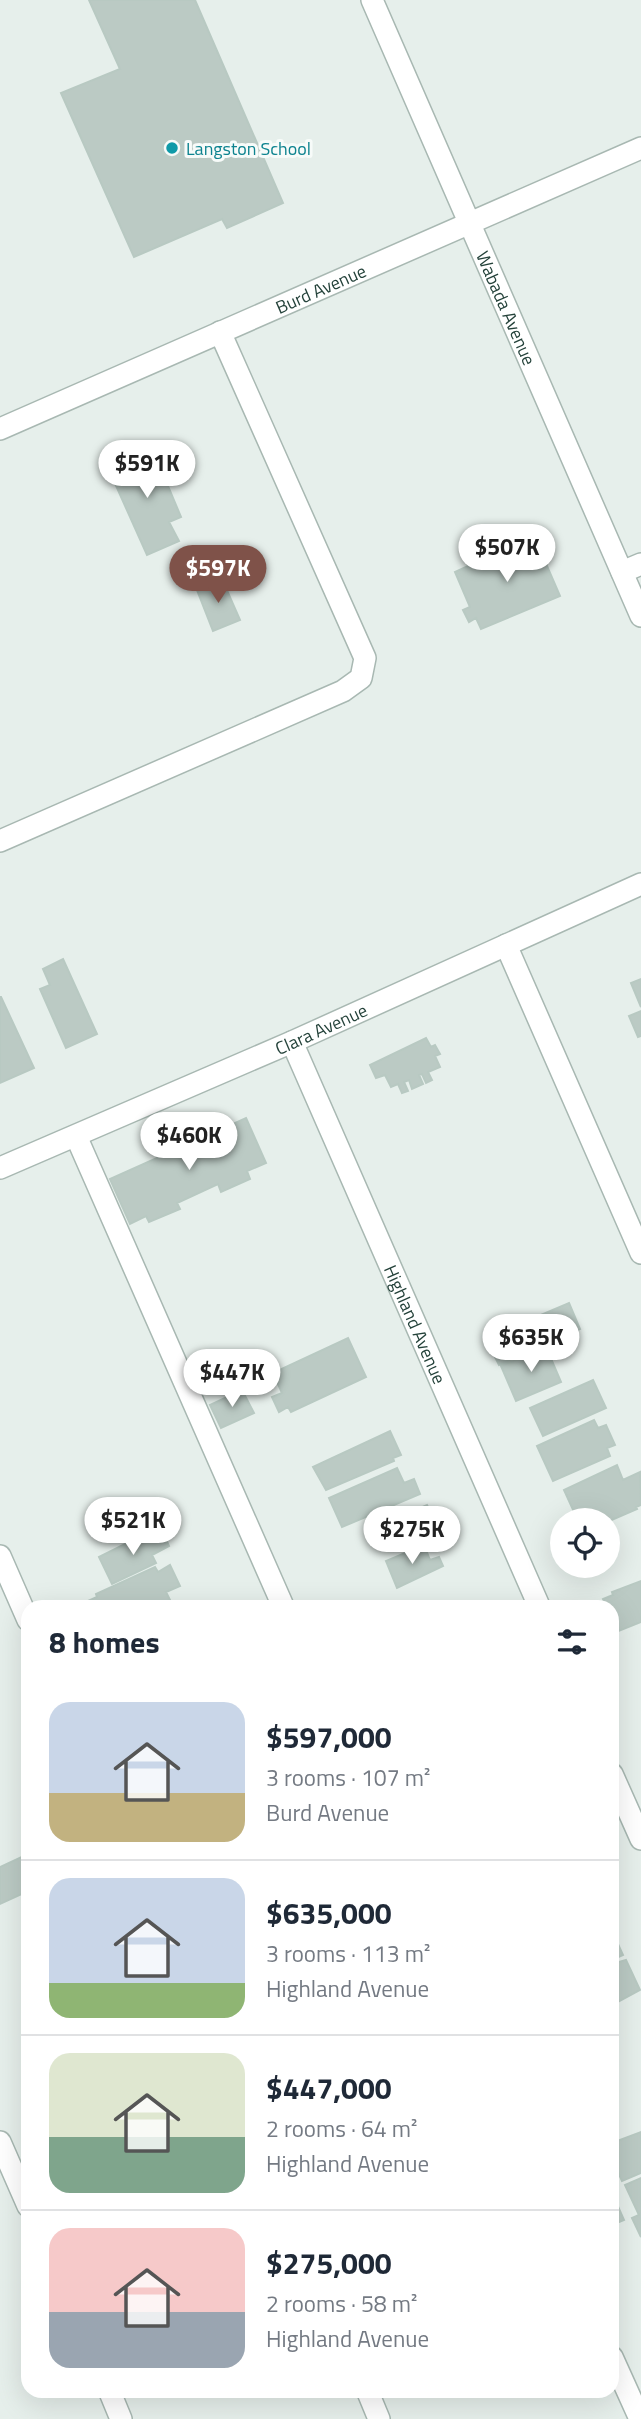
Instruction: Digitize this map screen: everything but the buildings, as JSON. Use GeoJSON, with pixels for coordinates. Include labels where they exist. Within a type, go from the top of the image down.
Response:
{"type":"FeatureCollection","features":[{"type":"Feature","properties":{"kind":"street","name":"Wabada Avenue"},"geometry":{"type":"LineString","coordinates":[[372,0],[469,223],[631,568],[641,616]]}},
{"type":"Feature","properties":{"kind":"street","name":"Burd Avenue"},"geometry":{"type":"LineString","coordinates":[[0,429],[641,148]]}},
{"type":"Feature","properties":{"kind":"street"},"geometry":{"type":"LineString","coordinates":[[0,841],[343,691],[361,678],[365,658],[220,332]]}},
{"type":"Feature","properties":{"kind":"street","name":"Clara Avenue"},"geometry":{"type":"LineString","coordinates":[[0,1168],[292,1042],[641,884]]}},
{"type":"Feature","properties":{"kind":"street"},"geometry":{"type":"LineString","coordinates":[[506,945],[641,1253]]}},
{"type":"Feature","properties":{"kind":"street","name":"Highland Avenue"},"geometry":{"type":"LineString","coordinates":[[292,1042],[536,1600]]}},
{"type":"Feature","properties":{"kind":"street"},"geometry":{"type":"LineString","coordinates":[[76,1136],[280,1600]]}},
{"type":"Feature","properties":{"kind":"street"},"geometry":{"type":"LineString","coordinates":[[0,1556],[21,1604]]}},
{"type":"Feature","properties":{"kind":"street"},"geometry":{"type":"LineString","coordinates":[[619,1790],[641,1839]]}},
{"type":"Feature","properties":{"kind":"street"},"geometry":{"type":"LineString","coordinates":[[0,2142],[21,2190]]}},
{"type":"Feature","properties":{"kind":"street"},"geometry":{"type":"LineString","coordinates":[[619,2372],[640,2419]]}},
{"type":"Feature","properties":{"kind":"street"},"geometry":{"type":"LineString","coordinates":[[112,2398],[121,2419]]}},
{"type":"Feature","properties":{"kind":"street"},"geometry":{"type":"LineString","coordinates":[[370,2398],[379,2419]]}},
{"type":"Feature","properties":{"kind":"place","name":"Langston School"},"geometry":{"type":"Point","coordinates":[172,148]}}]}
